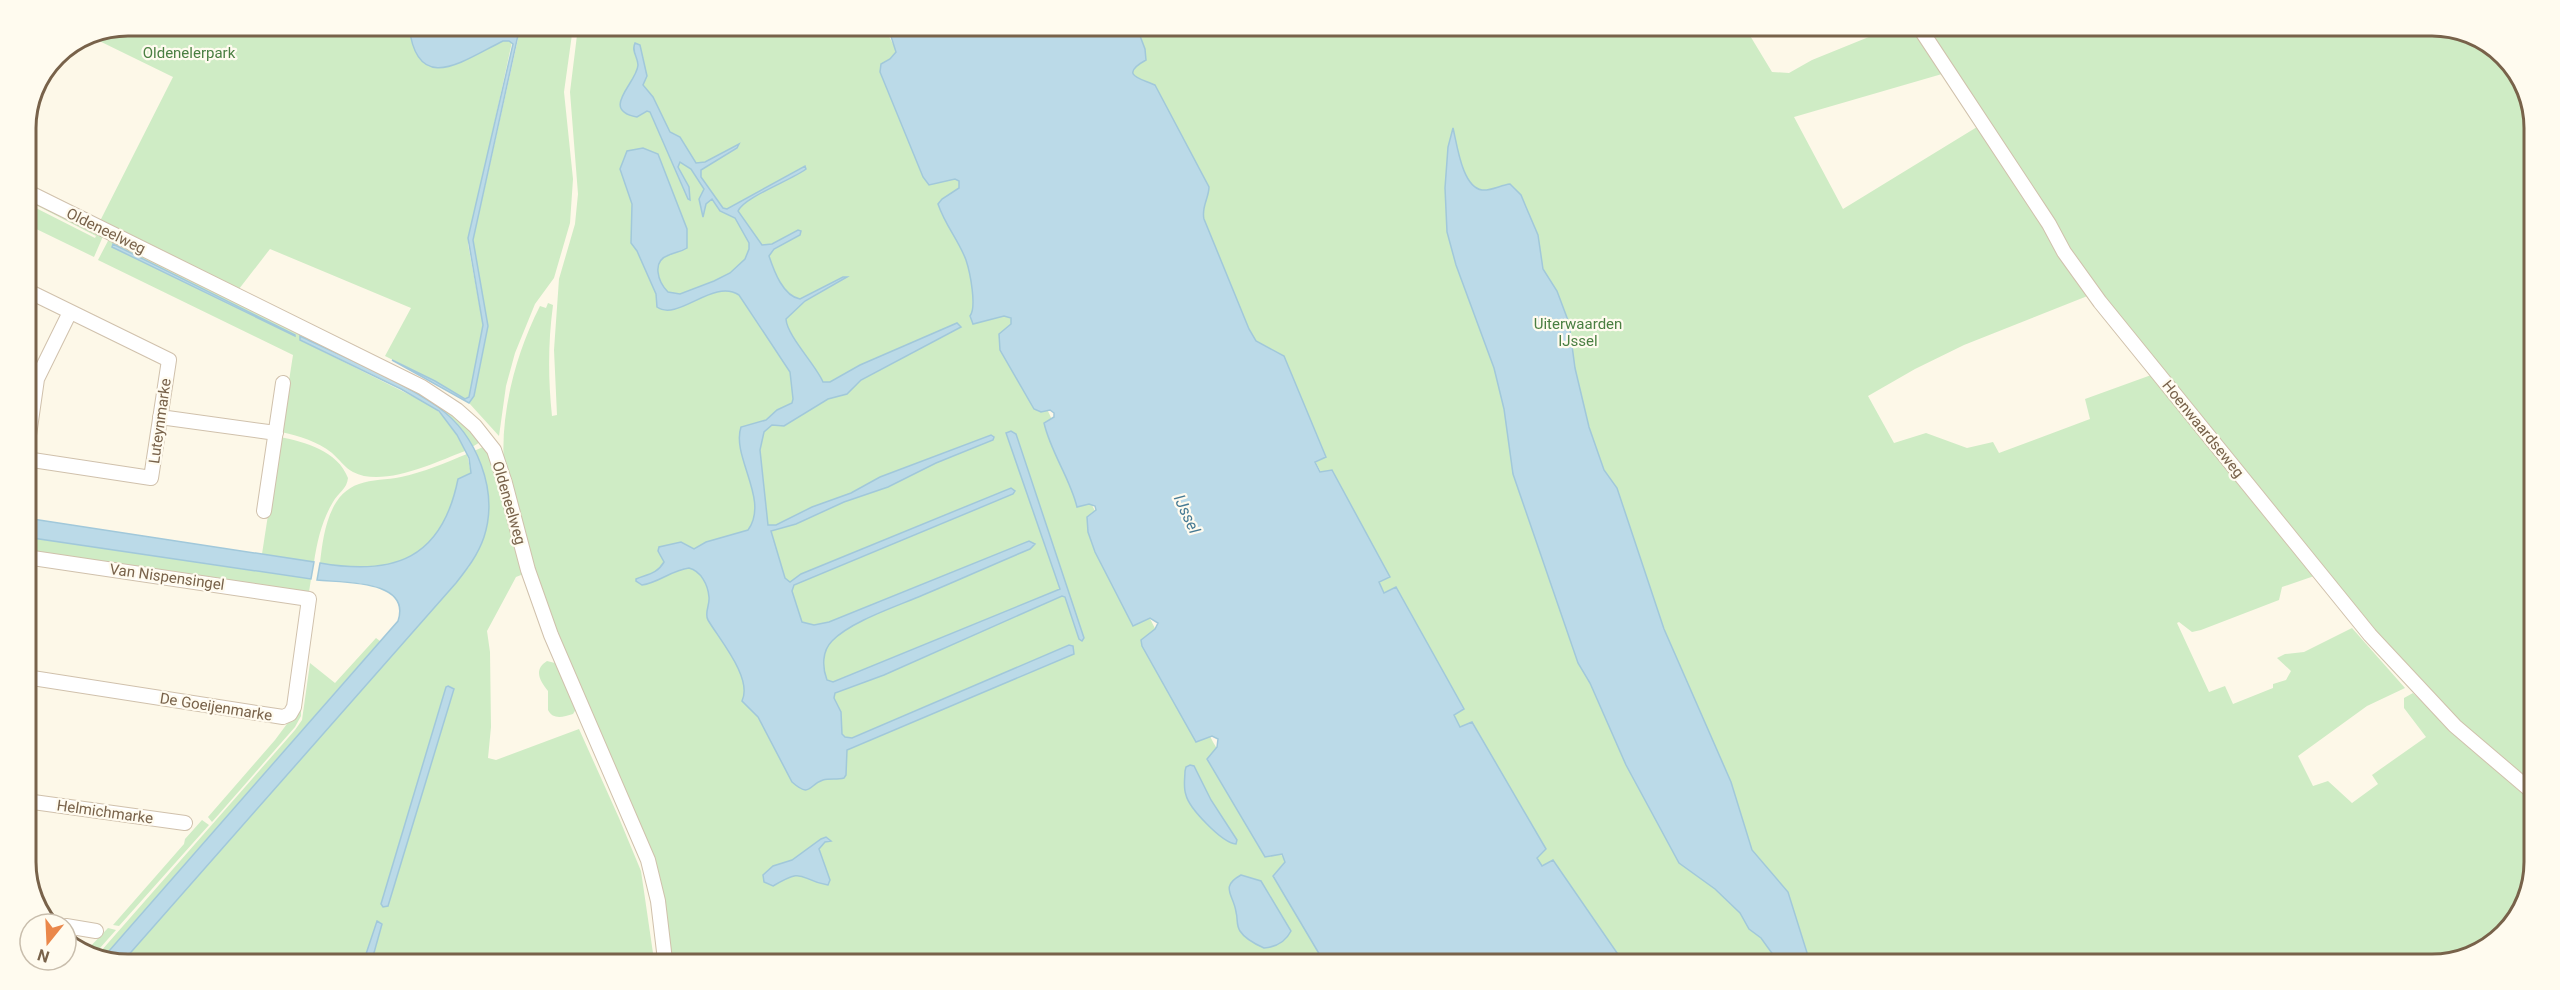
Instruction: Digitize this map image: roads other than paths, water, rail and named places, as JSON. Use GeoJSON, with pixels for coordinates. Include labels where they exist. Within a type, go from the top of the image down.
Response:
{"type":"FeatureCollection","features":[{"type":"Feature","properties":{"kind":"street","name":"Hoenwaardseweg"},"geometry":{"type":"LineString","coordinates":[[1925,36],[2049,224],[2064,252],[2108,311],[2370,635],[2455,726],[2524,785]]}},
{"type":"Feature","properties":{"kind":"street","name":"Oldeneelweg"},"geometry":{"type":"LineString","coordinates":[[36,196],[422,387],[457,410],[489,442],[505,483],[528,570],[550,635],[648,860],[658,901],[664,954]]}},
{"type":"Feature","properties":{"kind":"street","name":"Luteynmarke"},"geometry":{"type":"LineString","coordinates":[[36,295],[169,360],[151,478],[36,460]]}},
{"type":"Feature","properties":{"kind":"street"},"geometry":{"type":"LineString","coordinates":[[36,386],[37,379],[70,312]]}},
{"type":"Feature","properties":{"kind":"street"},"geometry":{"type":"LineString","coordinates":[[264,511],[283,383]]}},
{"type":"Feature","properties":{"kind":"street"},"geometry":{"type":"LineString","coordinates":[[160,417],[276,434]]}},
{"type":"Feature","properties":{"kind":"street","name":"Van Nispensingel"},"geometry":{"type":"LineString","coordinates":[[36,558],[309,599]]}},
{"type":"Feature","properties":{"kind":"street","name":"De Goeijenmarke"},"geometry":{"type":"LineString","coordinates":[[36,679],[283,717],[290,714],[294,707],[309,599]]}},
{"type":"Feature","properties":{"kind":"street","name":"Helmichmarke"},"geometry":{"type":"LineString","coordinates":[[36,802],[185,824]]}},
{"type":"Feature","properties":{"kind":"street"},"geometry":{"type":"LineString","coordinates":[[78,928],[96,931]]}},
{"type":"Feature","properties":{"kind":"water"},"geometry":{"type":"Polygon","coordinates":[[[411,36],[518,36],[473,240],[488,326],[474,396],[469,403],[392,360],[465,399],[469,397],[483,325],[468,238],[513,44],[503,41],[473,57],[444,67],[432,67],[422,61],[414,48],[411,36]]]}},
{"type":"Feature","properties":{"kind":"water","name":"IJssel"},"geometry":{"type":"Polygon","coordinates":[[[891,36],[1140,36],[1146,60],[1133,70],[1133,73],[1139,79],[1155,85],[1209,187],[1204,219],[1256,341],[1284,356],[1326,457],[1315,462],[1320,472],[1332,470],[1390,577],[1379,582],[1384,593],[1396,587],[1464,709],[1454,715],[1460,727],[1472,722],[1546,849],[1537,858],[1542,866],[1553,860],[1618,954],[1319,954],[1273,876],[1285,862],[1282,854],[1265,857],[1207,759],[1217,747],[1218,739],[1212,736],[1196,742],[1142,646],[1141,640],[1155,629],[1158,623],[1150,618],[1133,626],[1095,552],[1088,532],[1087,517],[1096,510],[1095,506],[1089,504],[1077,507],[1044,423],[1054,417],[1054,413],[1050,410],[1041,412],[1034,409],[1000,350],[999,334],[1011,324],[1011,318],[1004,316],[973,324],[970,316],[973,305],[968,265],[938,204],[959,188],[959,181],[955,179],[929,185],[923,177],[880,72],[881,64],[896,52],[891,36]]]}},
{"type":"Feature","properties":{"kind":"water"},"geometry":{"type":"Polygon","coordinates":[[[635,43],[640,45],[647,76],[643,85],[653,97],[670,132],[680,137],[696,163],[705,162],[739,144],[737,148],[701,170],[701,177],[723,208],[727,209],[805,166],[806,169],[758,194],[738,211],[762,245],[772,244],[798,230],[801,231],[800,235],[774,249],[769,256],[780,282],[794,297],[800,299],[847,277],[805,301],[786,319],[791,334],[823,382],[830,382],[860,365],[957,323],[961,327],[861,380],[847,394],[828,399],[784,426],[772,425],[764,432],[760,450],[768,525],[776,525],[812,507],[851,493],[880,477],[991,435],[994,437],[993,440],[936,463],[888,487],[844,502],[796,524],[771,531],[785,578],[790,582],[801,574],[1011,488],[1015,491],[1013,494],[794,585],[792,591],[802,622],[814,625],[829,622],[1029,541],[1035,544],[1030,549],[875,615],[840,634],[826,649],[824,670],[827,680],[833,682],[1060,589],[1006,433],[1011,431],[1016,434],[1084,638],[1082,641],[1079,639],[1065,597],[1062,596],[884,675],[835,693],[834,698],[841,712],[842,734],[852,738],[1069,645],[1073,646],[1074,654],[847,750],[844,778],[823,780],[806,790],[792,782],[758,717],[742,701],[743,681],[733,659],[708,620],[708,592],[700,575],[689,568],[648,584],[642,585],[636,581],[655,571],[664,562],[658,551],[659,547],[681,542],[694,549],[706,542],[748,530],[754,518],[755,505],[741,452],[739,439],[741,427],[766,420],[777,410],[792,403],[793,399],[790,372],[739,295],[729,291],[718,292],[675,309],[665,310],[657,307],[656,294],[637,251],[631,243],[632,204],[620,169],[627,151],[643,148],[658,154],[687,229],[687,248],[663,258],[658,267],[661,283],[668,292],[680,294],[730,273],[745,259],[749,243],[735,218],[720,211],[712,199],[706,204],[703,217],[699,199],[704,189],[691,169],[680,162],[678,167],[689,187],[690,200],[688,199],[650,112],[647,111],[637,117],[626,113],[621,108],[620,102],[638,65],[634,49],[635,43]]]}},
{"type":"Feature","properties":{"kind":"water"},"geometry":{"type":"Polygon","coordinates":[[[1453,128],[1465,173],[1475,187],[1485,190],[1510,184],[1521,195],[1538,235],[1543,269],[1557,291],[1569,323],[1575,368],[1589,427],[1604,470],[1617,488],[1664,629],[1731,782],[1752,850],[1788,892],[1807,954],[1773,954],[1761,938],[1749,929],[1740,913],[1715,889],[1679,863],[1626,765],[1590,683],[1578,663],[1513,474],[1504,409],[1494,368],[1456,265],[1447,232],[1445,188],[1448,147],[1453,128]]]}},
{"type":"Feature","properties":{"kind":"water"},"geometry":{"type":"Polygon","coordinates":[[[113,244],[295,335],[295,336],[112,247],[113,244]]]}},
{"type":"Feature","properties":{"kind":"water"},"geometry":{"type":"Polygon","coordinates":[[[300,336],[406,387],[438,407],[452,419],[474,448],[486,483],[489,501],[488,519],[482,544],[456,583],[129,954],[109,951],[398,621],[400,607],[395,597],[385,590],[372,586],[317,580],[320,563],[371,567],[411,556],[427,544],[440,528],[451,506],[458,479],[471,473],[469,458],[457,435],[439,411],[401,389],[300,340],[300,336]]]}},
{"type":"Feature","properties":{"kind":"water"},"geometry":{"type":"Polygon","coordinates":[[[36,520],[314,562],[311,579],[36,538],[36,520]]]}},
{"type":"Feature","properties":{"kind":"water"},"geometry":{"type":"Polygon","coordinates":[[[448,686],[454,689],[388,906],[383,907],[381,904],[448,686]]]}},
{"type":"Feature","properties":{"kind":"water"},"geometry":{"type":"Polygon","coordinates":[[[1194,766],[1211,800],[1237,840],[1236,844],[1215,831],[1199,816],[1188,801],[1184,783],[1186,767],[1194,766]]]}},
{"type":"Feature","properties":{"kind":"water"},"geometry":{"type":"Polygon","coordinates":[[[826,837],[831,841],[825,842],[819,849],[830,880],[828,885],[802,876],[792,877],[773,886],[764,882],[763,875],[773,866],[792,860],[826,837]]]}},
{"type":"Feature","properties":{"kind":"water"},"geometry":{"type":"Polygon","coordinates":[[[1241,875],[1261,881],[1291,931],[1280,943],[1264,948],[1247,939],[1240,931],[1229,887],[1234,879],[1241,875]]]}},
{"type":"Feature","properties":{"kind":"water"},"geometry":{"type":"Polygon","coordinates":[[[377,921],[382,924],[374,954],[366,954],[377,921]]]}},
{"type":"Feature","properties":{"kind":"park label","name":"Oldenelerpark"},"geometry":{"type":"Point","coordinates":[189,53]}},
{"type":"Feature","properties":{"kind":"park label","name":"Uiterwaarden IJssel"},"geometry":{"type":"Point","coordinates":[1578,332]}}]}
